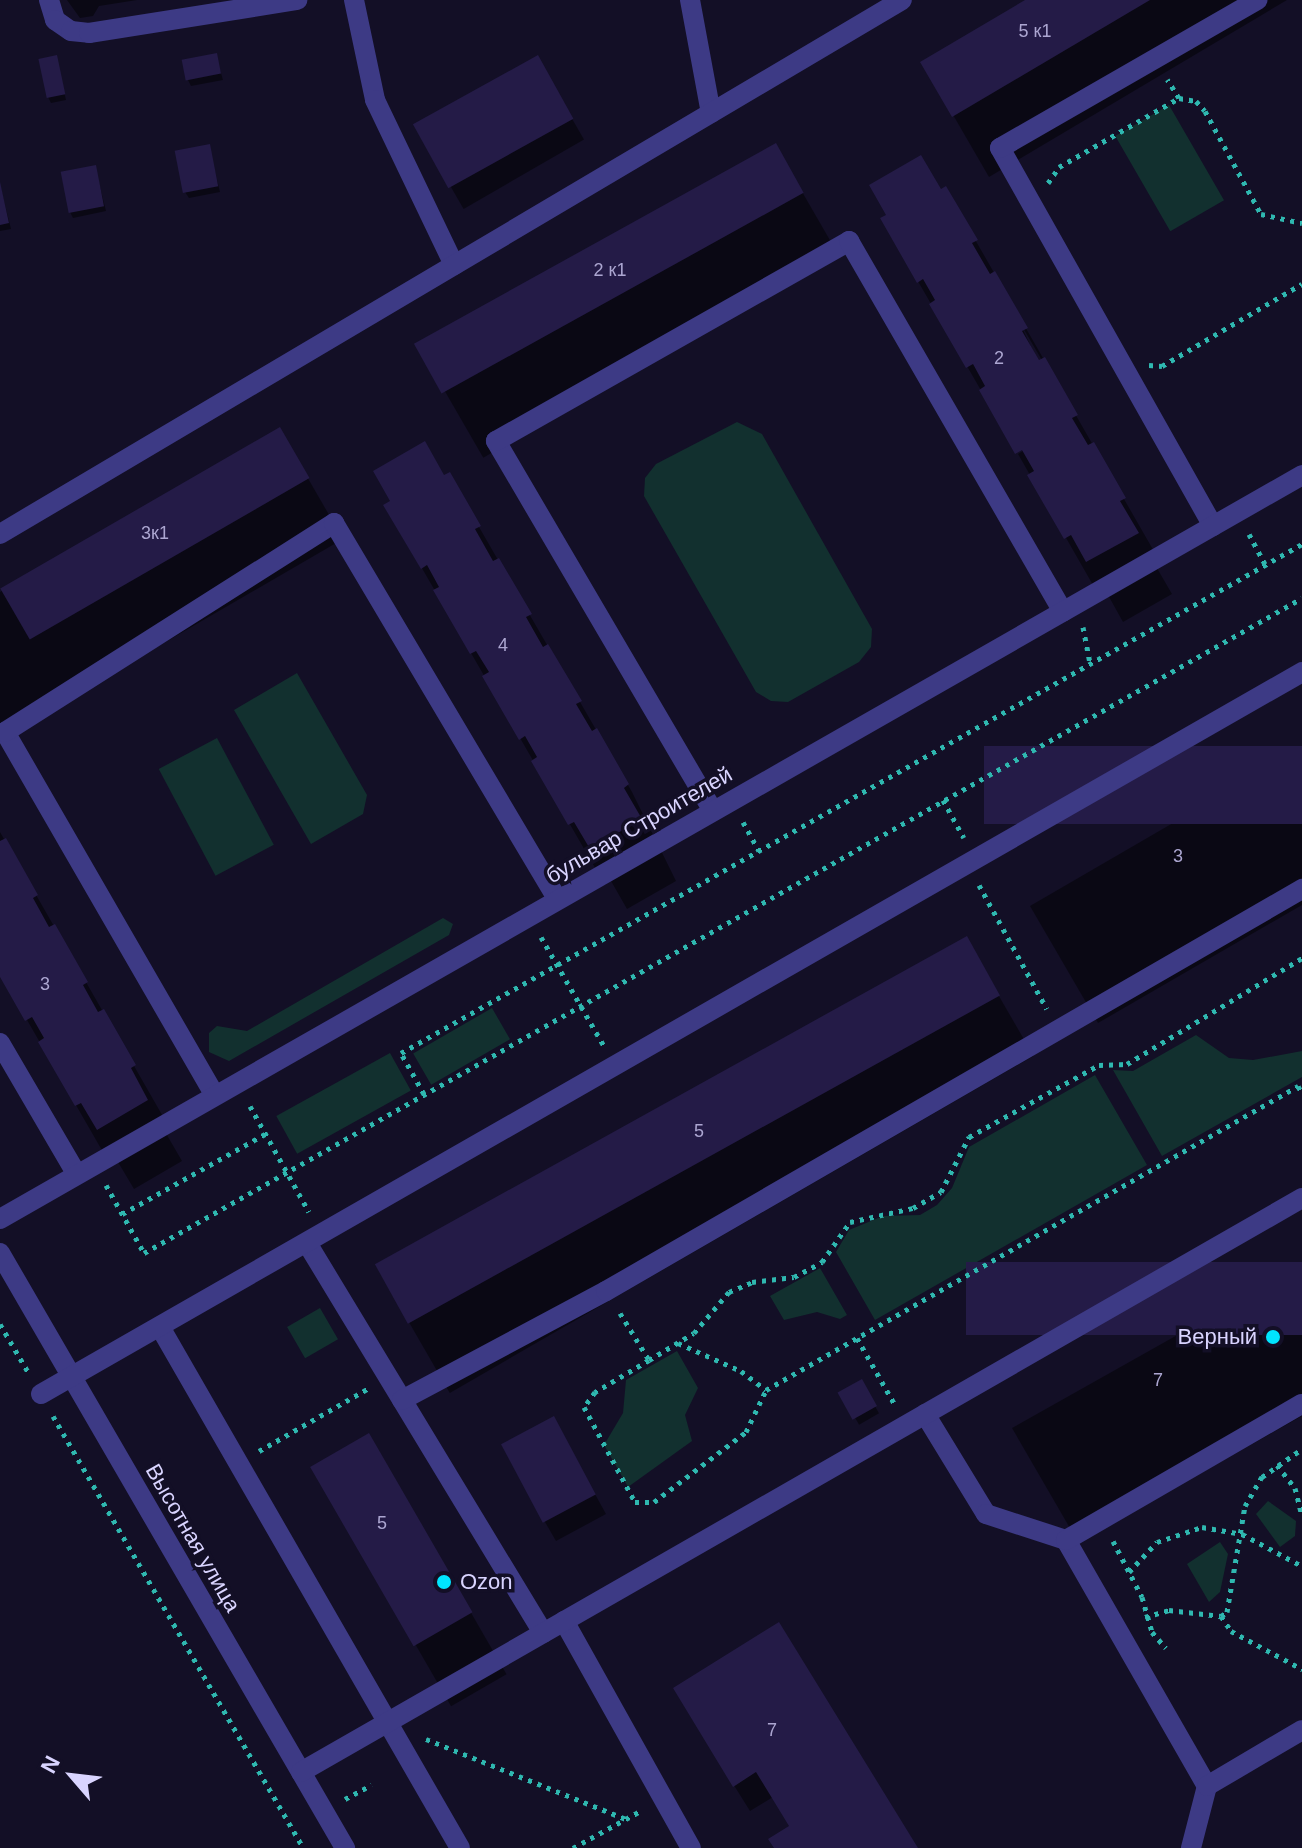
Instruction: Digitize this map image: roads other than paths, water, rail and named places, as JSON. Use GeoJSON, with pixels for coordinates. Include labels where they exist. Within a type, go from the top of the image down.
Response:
{"type":"FeatureCollection","features":[{"type":"Feature","properties":{"kind":"street"},"geometry":{"type":"LineString","coordinates":[[49,0],[55,20],[71,31],[89,33],[297,0]]}},
{"type":"Feature","properties":{"kind":"street"},"geometry":{"type":"LineString","coordinates":[[354,0],[375,100],[454,265]]}},
{"type":"Feature","properties":{"kind":"street"},"geometry":{"type":"LineString","coordinates":[[690,0],[711,113]]}},
{"type":"Feature","properties":{"kind":"street"},"geometry":{"type":"LineString","coordinates":[[0,534],[902,0]]}},
{"type":"Feature","properties":{"kind":"street"},"geometry":{"type":"LineString","coordinates":[[1213,526],[1000,148],[1257,0]]}},
{"type":"Feature","properties":{"kind":"street"},"geometry":{"type":"LineString","coordinates":[[713,811],[496,441],[849,241],[933,388],[1071,607]]}},
{"type":"Feature","properties":{"kind":"street","name":"бульвар Строителей"},"geometry":{"type":"LineString","coordinates":[[0,1219],[1302,475]]}},
{"type":"Feature","properties":{"kind":"street"},"geometry":{"type":"LineString","coordinates":[[214,1094],[5,732],[334,523],[557,899]]}},
{"type":"Feature","properties":{"kind":"street"},"geometry":{"type":"LineString","coordinates":[[41,1394],[1302,672]]}},
{"type":"Feature","properties":{"kind":"street"},"geometry":{"type":"LineString","coordinates":[[402,1400],[606,1291],[1302,889]]}},
{"type":"Feature","properties":{"kind":"street"},"geometry":{"type":"LineString","coordinates":[[0,1043],[85,1168]]}},
{"type":"Feature","properties":{"kind":"street"},"geometry":{"type":"LineString","coordinates":[[301,1772],[1302,1198]]}},
{"type":"Feature","properties":{"kind":"street"},"geometry":{"type":"LineString","coordinates":[[314,1238],[388,1377],[543,1633]]}},
{"type":"Feature","properties":{"kind":"street","name":"Высотная улица"},"geometry":{"type":"LineString","coordinates":[[0,1253],[345,1848]]}},
{"type":"Feature","properties":{"kind":"street"},"geometry":{"type":"LineString","coordinates":[[160,1327],[460,1848]]}},
{"type":"Feature","properties":{"kind":"street"},"geometry":{"type":"LineString","coordinates":[[1066,1540],[1302,1404]]}},
{"type":"Feature","properties":{"kind":"street"},"geometry":{"type":"LineString","coordinates":[[925,1414],[986,1514],[1066,1540],[1207,1786],[1191,1848]]}},
{"type":"Feature","properties":{"kind":"street"},"geometry":{"type":"LineString","coordinates":[[564,1621],[691,1848]]}},
{"type":"Feature","properties":{"kind":"street"},"geometry":{"type":"LineString","coordinates":[[1207,1786],[1302,1730]]}},
{"type":"Feature","properties":{"kind":"place","name":"Верный"},"geometry":{"type":"Point","coordinates":[1273,1337]}},
{"type":"Feature","properties":{"kind":"place","name":"Ozon"},"geometry":{"type":"Point","coordinates":[444,1582]}}]}
